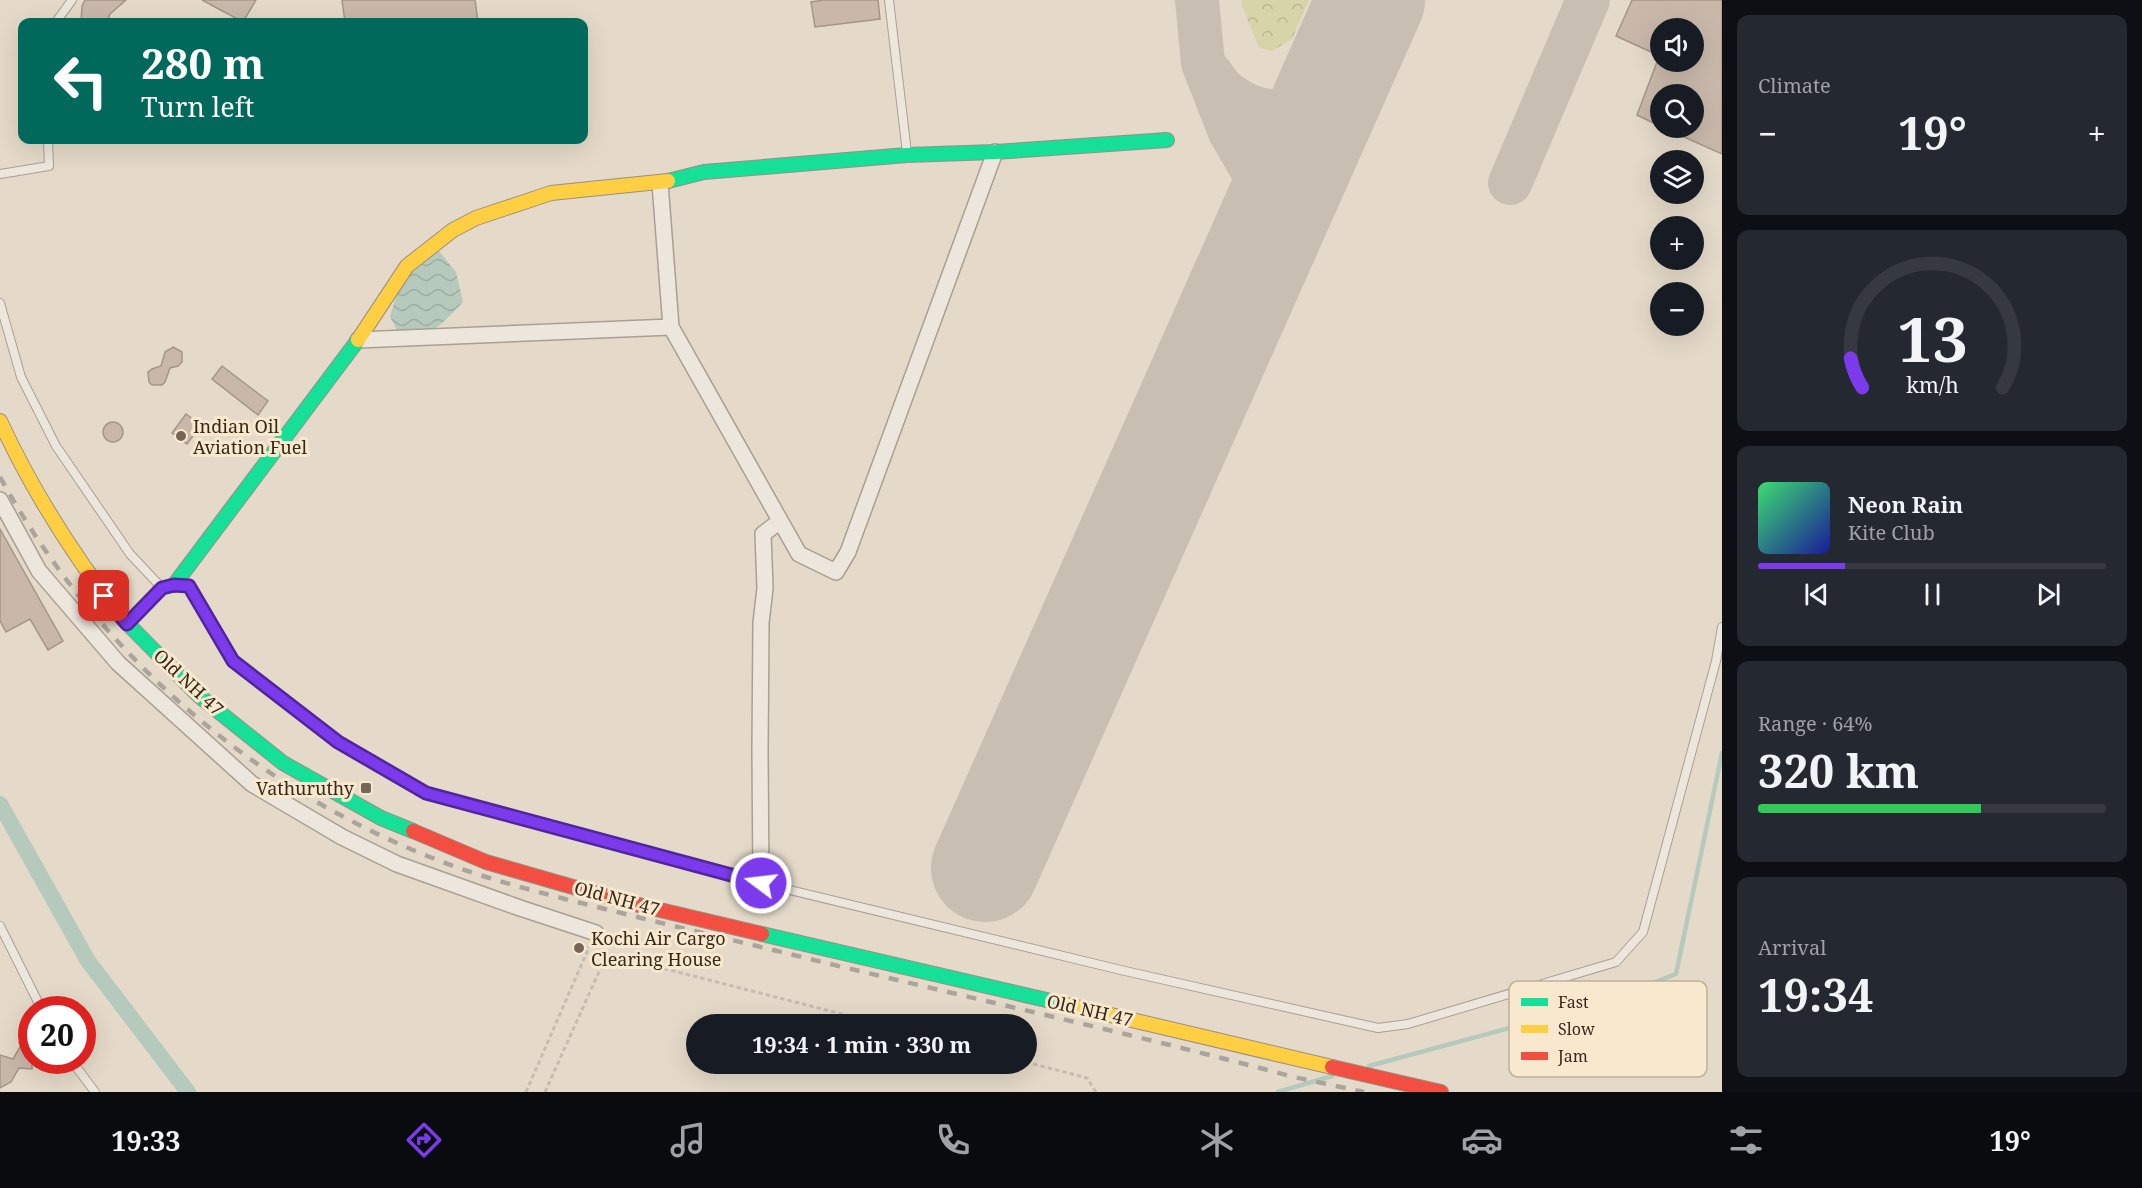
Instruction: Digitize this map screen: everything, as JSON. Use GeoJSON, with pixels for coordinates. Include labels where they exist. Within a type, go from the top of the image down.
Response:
{"type":"FeatureCollection","features":[{"type":"Feature","properties":{"kind":"main road"},"geometry":{"type":"LineString","coordinates":[[168,586],[358,340],[407,266],[453,230],[476,218],[551,193],[660,183],[704,172],[907,155],[995,152],[1167,140]]}},
{"type":"Feature","properties":{"kind":"main road","name":"Old NH 47"},"geometry":{"type":"LineString","coordinates":[[0,422],[19,462],[66,541],[104,596],[127,624],[198,695],[283,763],[381,819],[486,862],[622,901],[1441,1092]]}},
{"type":"Feature","properties":{"kind":"street"},"geometry":{"type":"LineString","coordinates":[[660,183],[671,327],[799,554],[836,572],[848,552],[995,152]]}},
{"type":"Feature","properties":{"kind":"street"},"geometry":{"type":"LineString","coordinates":[[358,340],[671,327]]}},
{"type":"Feature","properties":{"kind":"street"},"geometry":{"type":"LineString","coordinates":[[0,500],[39,571],[118,663],[252,784],[342,837],[397,864],[596,933]]}},
{"type":"Feature","properties":{"kind":"street"},"geometry":{"type":"LineString","coordinates":[[761,883],[761,623],[765,588],[763,534],[780,521]]}},
{"type":"Feature","properties":{"kind":"lane"},"geometry":{"type":"LineString","coordinates":[[59,18],[72,0]]}},
{"type":"Feature","properties":{"kind":"lane"},"geometry":{"type":"LineString","coordinates":[[890,0],[907,155]]}},
{"type":"Feature","properties":{"kind":"lane"},"geometry":{"type":"LineString","coordinates":[[0,174],[49,166],[48,144]]}},
{"type":"Feature","properties":{"kind":"lane"},"geometry":{"type":"LineString","coordinates":[[0,303],[21,377],[56,446],[130,554],[168,586],[189,586],[233,661],[338,742],[426,793],[761,883],[1125,971],[1378,1028],[1408,1024],[1509,994]]}},
{"type":"Feature","properties":{"kind":"lane"},"geometry":{"type":"LineString","coordinates":[[127,624],[168,586]]}},
{"type":"Feature","properties":{"kind":"lane"},"geometry":{"type":"LineString","coordinates":[[1552,981],[1616,962],[1643,932],[1716,661],[1722,627]]}},
{"type":"Feature","properties":{"kind":"lane"},"geometry":{"type":"LineString","coordinates":[[0,926],[35,996]]}},
{"type":"Feature","properties":{"kind":"lane"},"geometry":{"type":"LineString","coordinates":[[82,1074],[95,1092]]}},
{"type":"Feature","properties":{"kind":"path"},"geometry":{"type":"LineString","coordinates":[[526,1092],[596,933]]}},
{"type":"Feature","properties":{"kind":"path"},"geometry":{"type":"LineString","coordinates":[[545,1092],[607,954],[842,1014]]}},
{"type":"Feature","properties":{"kind":"path"},"geometry":{"type":"LineString","coordinates":[[1037,1065],[1087,1078],[1096,1092]]}},
{"type":"Feature","properties":{"kind":"green space"},"geometry":{"type":"Polygon","coordinates":[[[1241,0],[1309,0],[1292,39],[1272,51],[1259,48],[1241,0]]]}},
{"type":"Feature","properties":{"kind":"water"},"geometry":{"type":"Polygon","coordinates":[[[439,251],[456,272],[463,302],[449,317],[429,332],[401,337],[390,317],[398,294],[407,278],[439,251]]]}},
{"type":"Feature","properties":{"kind":"building"},"geometry":{"type":"Polygon","coordinates":[[[85,0],[126,0],[108,18],[81,18],[85,0]]]}},
{"type":"Feature","properties":{"kind":"building"},"geometry":{"type":"Polygon","coordinates":[[[202,0],[256,0],[245,18],[236,18],[202,0]]]}},
{"type":"Feature","properties":{"kind":"building"},"geometry":{"type":"Polygon","coordinates":[[[342,0],[475,0],[477,18],[344,18],[342,0]]]}},
{"type":"Feature","properties":{"kind":"building"},"geometry":{"type":"Polygon","coordinates":[[[878,0],[880,19],[815,27],[811,2],[878,0]]]}},
{"type":"Feature","properties":{"kind":"building"},"geometry":{"type":"Polygon","coordinates":[[[1632,0],[1722,0],[1722,154],[1686,138],[1704,138],[1704,84],[1650,84],[1650,121],[1637,115],[1653,72],[1704,72],[1704,18],[1650,18],[1650,51],[1616,36],[1632,0]]]}},
{"type":"Feature","properties":{"kind":"building"},"geometry":{"type":"Polygon","coordinates":[[[173,347],[182,352],[182,362],[170,368],[162,385],[152,385],[149,382],[148,372],[161,366],[165,352],[173,347]]]}},
{"type":"Feature","properties":{"kind":"building"},"geometry":{"type":"Polygon","coordinates":[[[222,366],[268,401],[258,415],[212,379],[222,366]]]}},
{"type":"Feature","properties":{"kind":"building"},"geometry":{"type":"Polygon","coordinates":[[[186,414],[201,425],[187,444],[172,433],[186,414]]]}},
{"type":"Feature","properties":{"kind":"building"},"geometry":{"type":"Polygon","coordinates":[[[113,422],[120,425],[123,432],[120,439],[113,442],[106,439],[103,432],[106,425],[113,422]]]}},
{"type":"Feature","properties":{"kind":"building"},"geometry":{"type":"Polygon","coordinates":[[[0,529],[63,641],[48,650],[30,619],[6,632],[0,621],[0,529]]]}},
{"type":"Feature","properties":{"kind":"building"},"geometry":{"type":"Polygon","coordinates":[[[18,1050],[18,1070],[11,1082],[0,1088],[0,1055],[13,1059],[18,1050]]]}},
{"type":"Feature","properties":{"kind":"waterway"},"geometry":{"type":"LineString","coordinates":[[1658,981],[1676,974],[1722,753]]}},
{"type":"Feature","properties":{"kind":"waterway"},"geometry":{"type":"LineString","coordinates":[[0,804],[88,961],[188,1092]]}},
{"type":"Feature","properties":{"kind":"waterway"},"geometry":{"type":"LineString","coordinates":[[1369,1066],[1509,1028]]}},
{"type":"Feature","properties":{"kind":"waterway"},"geometry":{"type":"LineString","coordinates":[[1278,1092],[1332,1076]]}},
{"type":"Feature","properties":{"kind":"taxiway"},"geometry":{"type":"LineString","coordinates":[[1197,0],[1203,63],[1230,132],[1259,182],[1265,200],[1262,227],[1248,278]]}},
{"type":"Feature","properties":{"kind":"taxiway"},"geometry":{"type":"LineString","coordinates":[[1510,183],[1588,0]]}},
{"type":"Feature","properties":{"kind":"taxiway"},"geometry":{"type":"LineString","coordinates":[[1208,70],[1223,90],[1237,99],[1259,109],[1281,111],[1292,108],[1314,94],[1347,54]]}},
{"type":"Feature","properties":{"kind":"runway"},"geometry":{"type":"LineString","coordinates":[[985,868],[1371,0]]}},
{"type":"Feature","properties":{"kind":"railway"},"geometry":{"type":"LineString","coordinates":[[0,477],[40,543],[86,605],[137,662],[194,714],[254,762],[319,803],[387,839],[459,868],[558,897],[1159,1042],[1294,1077],[1364,1092]]}},
{"type":"Feature","properties":{"kind":"traffic: fast"},"geometry":{"type":"LineString","coordinates":[[668,181],[704,172],[907,155],[995,152],[1167,140]]}},
{"type":"Feature","properties":{"kind":"traffic: fast"},"geometry":{"type":"LineString","coordinates":[[174,585],[358,340]]}},
{"type":"Feature","properties":{"kind":"traffic: fast"},"geometry":{"type":"LineString","coordinates":[[123,619],[198,695],[283,763],[381,818],[413,831]]}},
{"type":"Feature","properties":{"kind":"traffic: fast"},"geometry":{"type":"LineString","coordinates":[[762,934],[1068,1005]]}},
{"type":"Feature","properties":{"kind":"traffic: slow"},"geometry":{"type":"LineString","coordinates":[[358,340],[407,266],[453,230],[476,218],[551,193],[668,181]]}},
{"type":"Feature","properties":{"kind":"traffic: slow"},"geometry":{"type":"LineString","coordinates":[[0,421],[26,473],[56,524],[123,619]]}},
{"type":"Feature","properties":{"kind":"traffic: slow"},"geometry":{"type":"LineString","coordinates":[[1068,1005],[1332,1067]]}},
{"type":"Feature","properties":{"kind":"traffic: jam"},"geometry":{"type":"LineString","coordinates":[[413,831],[486,862],[622,901],[762,934]]}},
{"type":"Feature","properties":{"kind":"traffic: jam"},"geometry":{"type":"LineString","coordinates":[[1332,1067],[1441,1092]]}},
{"type":"Feature","properties":{"kind":"place","name":"Indian Oil Aviation Fuel"},"geometry":{"type":"Point","coordinates":[181,436]}},
{"type":"Feature","properties":{"kind":"place","name":"Vathuruthy"},"geometry":{"type":"Point","coordinates":[366,788]}},
{"type":"Feature","properties":{"kind":"place","name":"Kochi Air Cargo Clearing House"},"geometry":{"type":"Point","coordinates":[579,948]}},
{"type":"Feature","properties":{"kind":"route"},"geometry":{"type":"LineString","coordinates":[[104,596],[127,624],[162,588],[174,585],[189,586],[233,661],[338,742],[426,793],[761,883]]}}]}
